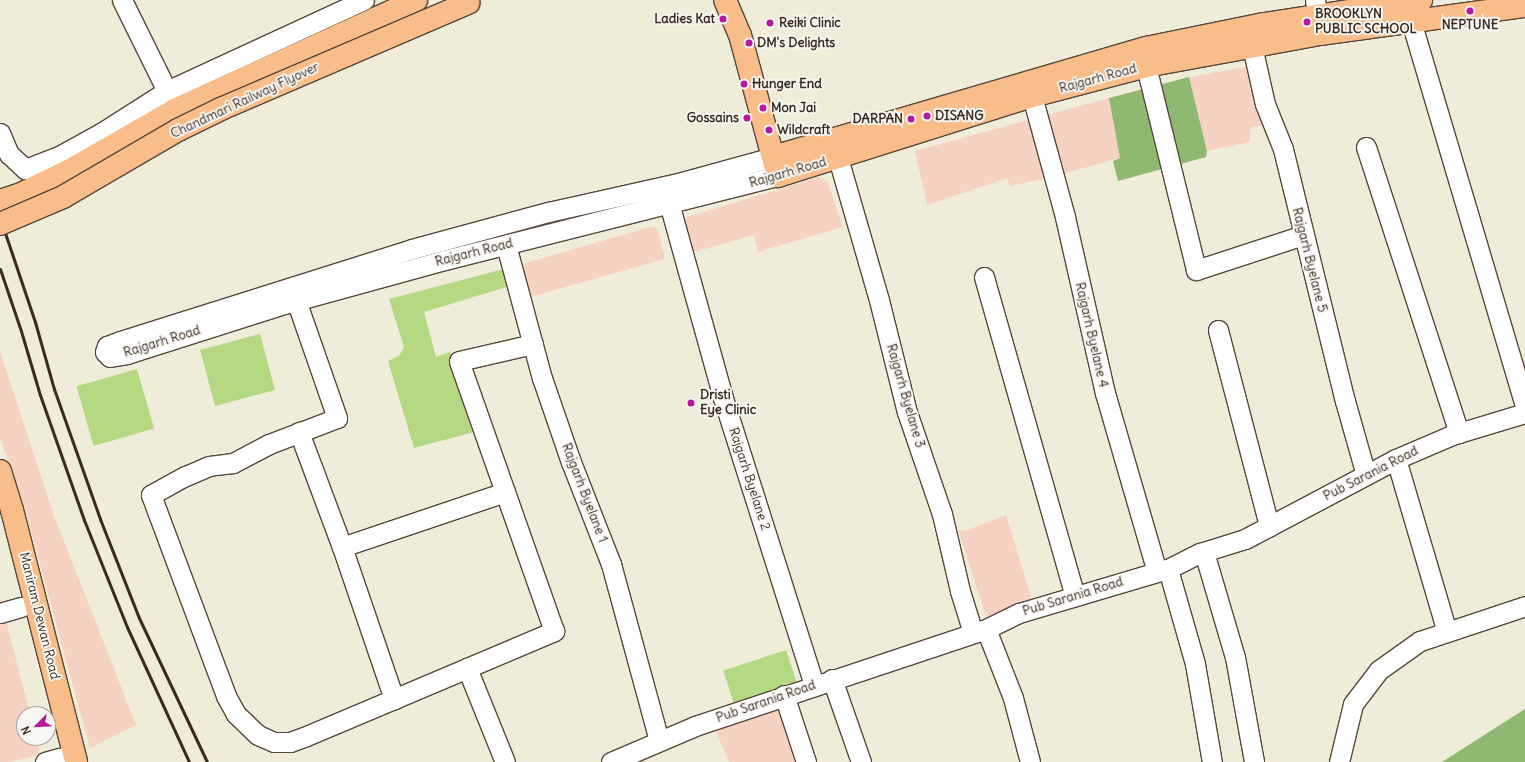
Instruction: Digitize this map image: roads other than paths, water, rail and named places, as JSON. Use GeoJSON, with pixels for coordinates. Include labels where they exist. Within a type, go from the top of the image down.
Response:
{"type":"FeatureCollection","features":[{"type":"Feature","properties":{"kind":"main road","name":"Chandmari Railway Flyover"},"geometry":{"type":"LineString","coordinates":[[0,201],[19,194],[72,169],[175,110],[416,0]]}},
{"type":"Feature","properties":{"kind":"main road"},"geometry":{"type":"LineString","coordinates":[[724,0],[740,35],[775,167]]}},
{"type":"Feature","properties":{"kind":"main road","name":"Rajgarh Road"},"geometry":{"type":"LineString","coordinates":[[775,167],[1146,48],[1212,34],[1421,0]]}},
{"type":"Feature","properties":{"kind":"main road","name":"Chandmari Railway Flyover"},"geometry":{"type":"LineString","coordinates":[[0,224],[63,197],[178,130],[223,108],[471,1]]}},
{"type":"Feature","properties":{"kind":"main road","name":"Rajgarh Road"},"geometry":{"type":"LineString","coordinates":[[775,167],[838,158],[1032,96],[1146,66],[1252,46],[1318,17],[1411,21],[1525,6]]}},
{"type":"Feature","properties":{"kind":"main road","name":"Maniram Dewan Road"},"geometry":{"type":"LineString","coordinates":[[0,470],[14,518],[60,761]]}},
{"type":"Feature","properties":{"kind":"main road","name":"Maniram Dewan Road"},"geometry":{"type":"LineString","coordinates":[[0,525],[60,761]]}},
{"type":"Feature","properties":{"kind":"street"},"geometry":{"type":"LineString","coordinates":[[122,0],[167,91]]}},
{"type":"Feature","properties":{"kind":"street"},"geometry":{"type":"LineString","coordinates":[[0,133],[9,154],[25,169],[59,156],[101,133],[167,91],[364,0]]}},
{"type":"Feature","properties":{"kind":"street"},"geometry":{"type":"LineString","coordinates":[[1411,21],[1525,407]]}},
{"type":"Feature","properties":{"kind":"street","name":"Rajgarh Byelane 5"},"geometry":{"type":"LineString","coordinates":[[1252,46],[1265,104],[1283,150],[1345,401],[1366,475]]}},
{"type":"Feature","properties":{"kind":"street"},"geometry":{"type":"LineString","coordinates":[[1146,66],[1196,270],[1303,235]]}},
{"type":"Feature","properties":{"kind":"street","name":"Rajgarh Byelane 4"},"geometry":{"type":"LineString","coordinates":[[1032,96],[1065,217],[1105,393],[1162,570],[1195,664],[1212,762]]}},
{"type":"Feature","properties":{"kind":"street"},"geometry":{"type":"LineString","coordinates":[[1366,147],[1459,433]]}},
{"type":"Feature","properties":{"kind":"street","name":"Rajgarh Byelane 3"},"geometry":{"type":"LineString","coordinates":[[838,158],[879,300],[908,412],[942,514],[960,591],[1013,698],[1030,762]]}},
{"type":"Feature","properties":{"kind":"street","name":"Rajgarh Road"},"geometry":{"type":"LineString","coordinates":[[775,167],[669,203],[296,300],[127,354],[110,357],[105,352],[106,346],[120,341],[412,248],[548,212],[678,183],[775,167]]}},
{"type":"Feature","properties":{"kind":"street","name":"Rajgarh Byelane 2"},"geometry":{"type":"LineString","coordinates":[[669,203],[723,398],[823,682],[861,762]]}},
{"type":"Feature","properties":{"kind":"street","name":"Rajgarh Byelane 1"},"geometry":{"type":"LineString","coordinates":[[506,245],[542,378],[571,462],[611,564],[658,741]]}},
{"type":"Feature","properties":{"kind":"street"},"geometry":{"type":"LineString","coordinates":[[984,277],[1075,596]]}},
{"type":"Feature","properties":{"kind":"street"},"geometry":{"type":"LineString","coordinates":[[296,300],[338,418],[269,444],[233,463],[209,466],[185,476],[151,495],[226,696],[236,714],[258,735],[274,742],[290,742],[554,631],[458,361],[533,344]]}},
{"type":"Feature","properties":{"kind":"street"},"geometry":{"type":"LineString","coordinates":[[1218,330],[1269,526]]}},
{"type":"Feature","properties":{"kind":"street","name":"Pub Sarania Road"},"geometry":{"type":"LineString","coordinates":[[611,762],[643,755],[658,741],[784,695],[979,631],[1019,613],[1162,570],[1204,552],[1245,539],[1396,459],[1459,433],[1525,413]]}},
{"type":"Feature","properties":{"kind":"street"},"geometry":{"type":"LineString","coordinates":[[299,432],[342,547],[394,699]]}},
{"type":"Feature","properties":{"kind":"street"},"geometry":{"type":"LineString","coordinates":[[1396,459],[1447,632]]}},
{"type":"Feature","properties":{"kind":"street"},"geometry":{"type":"LineString","coordinates":[[342,547],[504,492]]}},
{"type":"Feature","properties":{"kind":"street"},"geometry":{"type":"LineString","coordinates":[[1204,552],[1235,657],[1249,761]]}},
{"type":"Feature","properties":{"kind":"street"},"geometry":{"type":"LineString","coordinates":[[1339,762],[1353,704],[1379,670],[1420,641],[1525,606]]}},
{"type":"Feature","properties":{"kind":"street"},"geometry":{"type":"LineString","coordinates":[[0,613],[21,607]]}},
{"type":"Feature","properties":{"kind":"street"},"geometry":{"type":"LineString","coordinates":[[467,668],[505,762]]}},
{"type":"Feature","properties":{"kind":"street"},"geometry":{"type":"LineString","coordinates":[[784,695],[806,762]]}},
{"type":"Feature","properties":{"kind":"railway"},"geometry":{"type":"LineString","coordinates":[[0,218],[35,322],[54,389],[100,519],[139,618],[207,762]]}},
{"type":"Feature","properties":{"kind":"railway"},"geometry":{"type":"LineString","coordinates":[[0,269],[21,331],[40,395],[84,520],[127,627],[189,762]]}},
{"type":"Feature","properties":{"kind":"place","name":"NEPTUNE"},"geometry":{"type":"Point","coordinates":[1470,11]}},
{"type":"Feature","properties":{"kind":"place","name":"Ladies Kat"},"geometry":{"type":"Point","coordinates":[723,19]}},
{"type":"Feature","properties":{"kind":"place","name":"BROOKLYN PUBLIC SCHOOL"},"geometry":{"type":"Point","coordinates":[1307,22]}},
{"type":"Feature","properties":{"kind":"place","name":"Reiki Clinic"},"geometry":{"type":"Point","coordinates":[770,23]}},
{"type":"Feature","properties":{"kind":"place","name":"DM's Delights"},"geometry":{"type":"Point","coordinates":[749,43]}},
{"type":"Feature","properties":{"kind":"place","name":"Hunger End"},"geometry":{"type":"Point","coordinates":[744,84]}},
{"type":"Feature","properties":{"kind":"place","name":"Mon Jai"},"geometry":{"type":"Point","coordinates":[763,108]}},
{"type":"Feature","properties":{"kind":"place","name":"DISANG"},"geometry":{"type":"Point","coordinates":[927,116]}},
{"type":"Feature","properties":{"kind":"place","name":"Gossains"},"geometry":{"type":"Point","coordinates":[747,118]}},
{"type":"Feature","properties":{"kind":"place","name":"DARPAN"},"geometry":{"type":"Point","coordinates":[911,119]}},
{"type":"Feature","properties":{"kind":"place","name":"Wildcraft"},"geometry":{"type":"Point","coordinates":[769,130]}},
{"type":"Feature","properties":{"kind":"place","name":"Dristi Eye Clinic"},"geometry":{"type":"Point","coordinates":[691,403]}}]}
